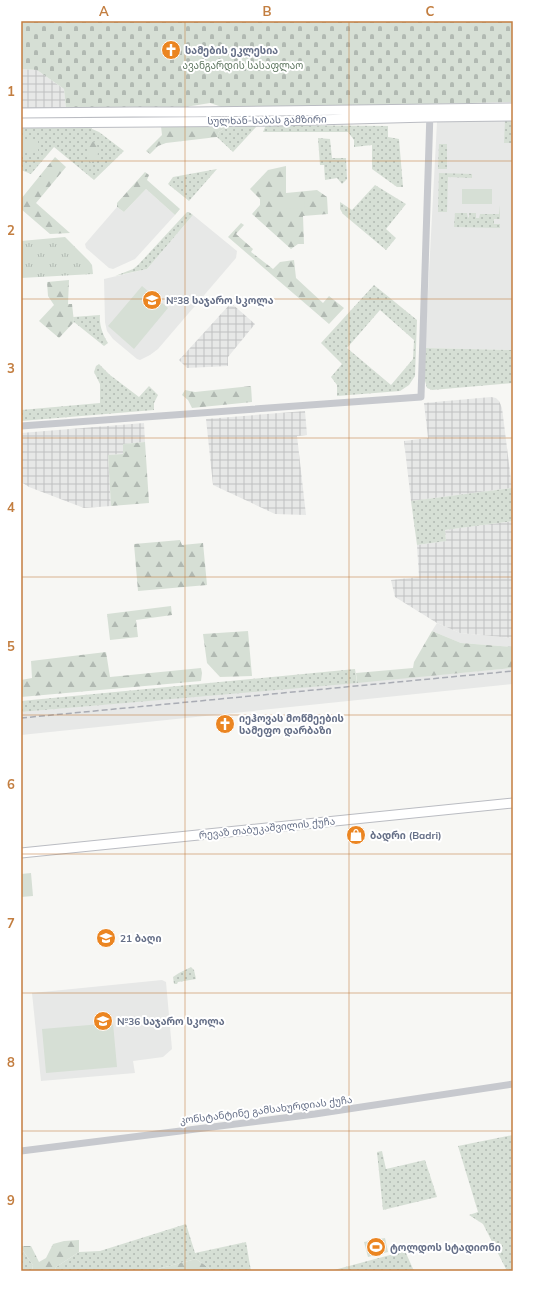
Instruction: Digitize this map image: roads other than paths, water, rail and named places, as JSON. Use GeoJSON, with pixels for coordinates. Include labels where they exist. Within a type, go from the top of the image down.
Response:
{"type":"FeatureCollection","features":[{"type":"Feature","properties":{"kind":"main road","name":"სულხან-საბას გამზირი"},"geometry":{"type":"LineString","coordinates":[[21,123],[284,121],[513,108]]}},
{"type":"Feature","properties":{"kind":"main road","name":"სულხან-საბას გამზირი"},"geometry":{"type":"LineString","coordinates":[[21,113],[430,113],[513,116]]}},
{"type":"Feature","properties":{"kind":"main road","name":"რევაზ თაბუკაშვილის ქუჩა"},"geometry":{"type":"LineString","coordinates":[[21,853],[513,803]]}},
{"type":"Feature","properties":{"kind":"street"},"geometry":{"type":"LineString","coordinates":[[21,426],[421,397],[430,113]]}},
{"type":"Feature","properties":{"kind":"street","name":"კონსტანტინე გამსახურდიას ქუჩა"},"geometry":{"type":"LineString","coordinates":[[21,1151],[315,1114],[513,1084]]}},
{"type":"Feature","properties":{"kind":"railway"},"geometry":{"type":"LineString","coordinates":[[21,718],[513,671]]}},
{"type":"Feature","properties":{"kind":"place","name":"სამების ეკლესია"},"geometry":{"type":"Point","coordinates":[171,50]}},
{"type":"Feature","properties":{"kind":"place","name":"№38 საჯარო სკოლა"},"geometry":{"type":"Point","coordinates":[152,300]}},
{"type":"Feature","properties":{"kind":"place","name":"იეჰოვას მოწმეების სამეფო დარბაზი"},"geometry":{"type":"Point","coordinates":[225,724]}},
{"type":"Feature","properties":{"kind":"place","name":"ბადრი (Badri)"},"geometry":{"type":"Point","coordinates":[356,835]}},
{"type":"Feature","properties":{"kind":"place","name":"21 ბაღი"},"geometry":{"type":"Point","coordinates":[106,938]}},
{"type":"Feature","properties":{"kind":"place","name":"№36 საჯარო სკოლა"},"geometry":{"type":"Point","coordinates":[103,1021]}},
{"type":"Feature","properties":{"kind":"place","name":"ტოლდოს სტადიონი"},"geometry":{"type":"Point","coordinates":[376,1247]}},
{"type":"Feature","properties":{"kind":"park label","name":"ავანგარდის სასაფლაო"},"geometry":{"type":"Point","coordinates":[243,65]}}]}
